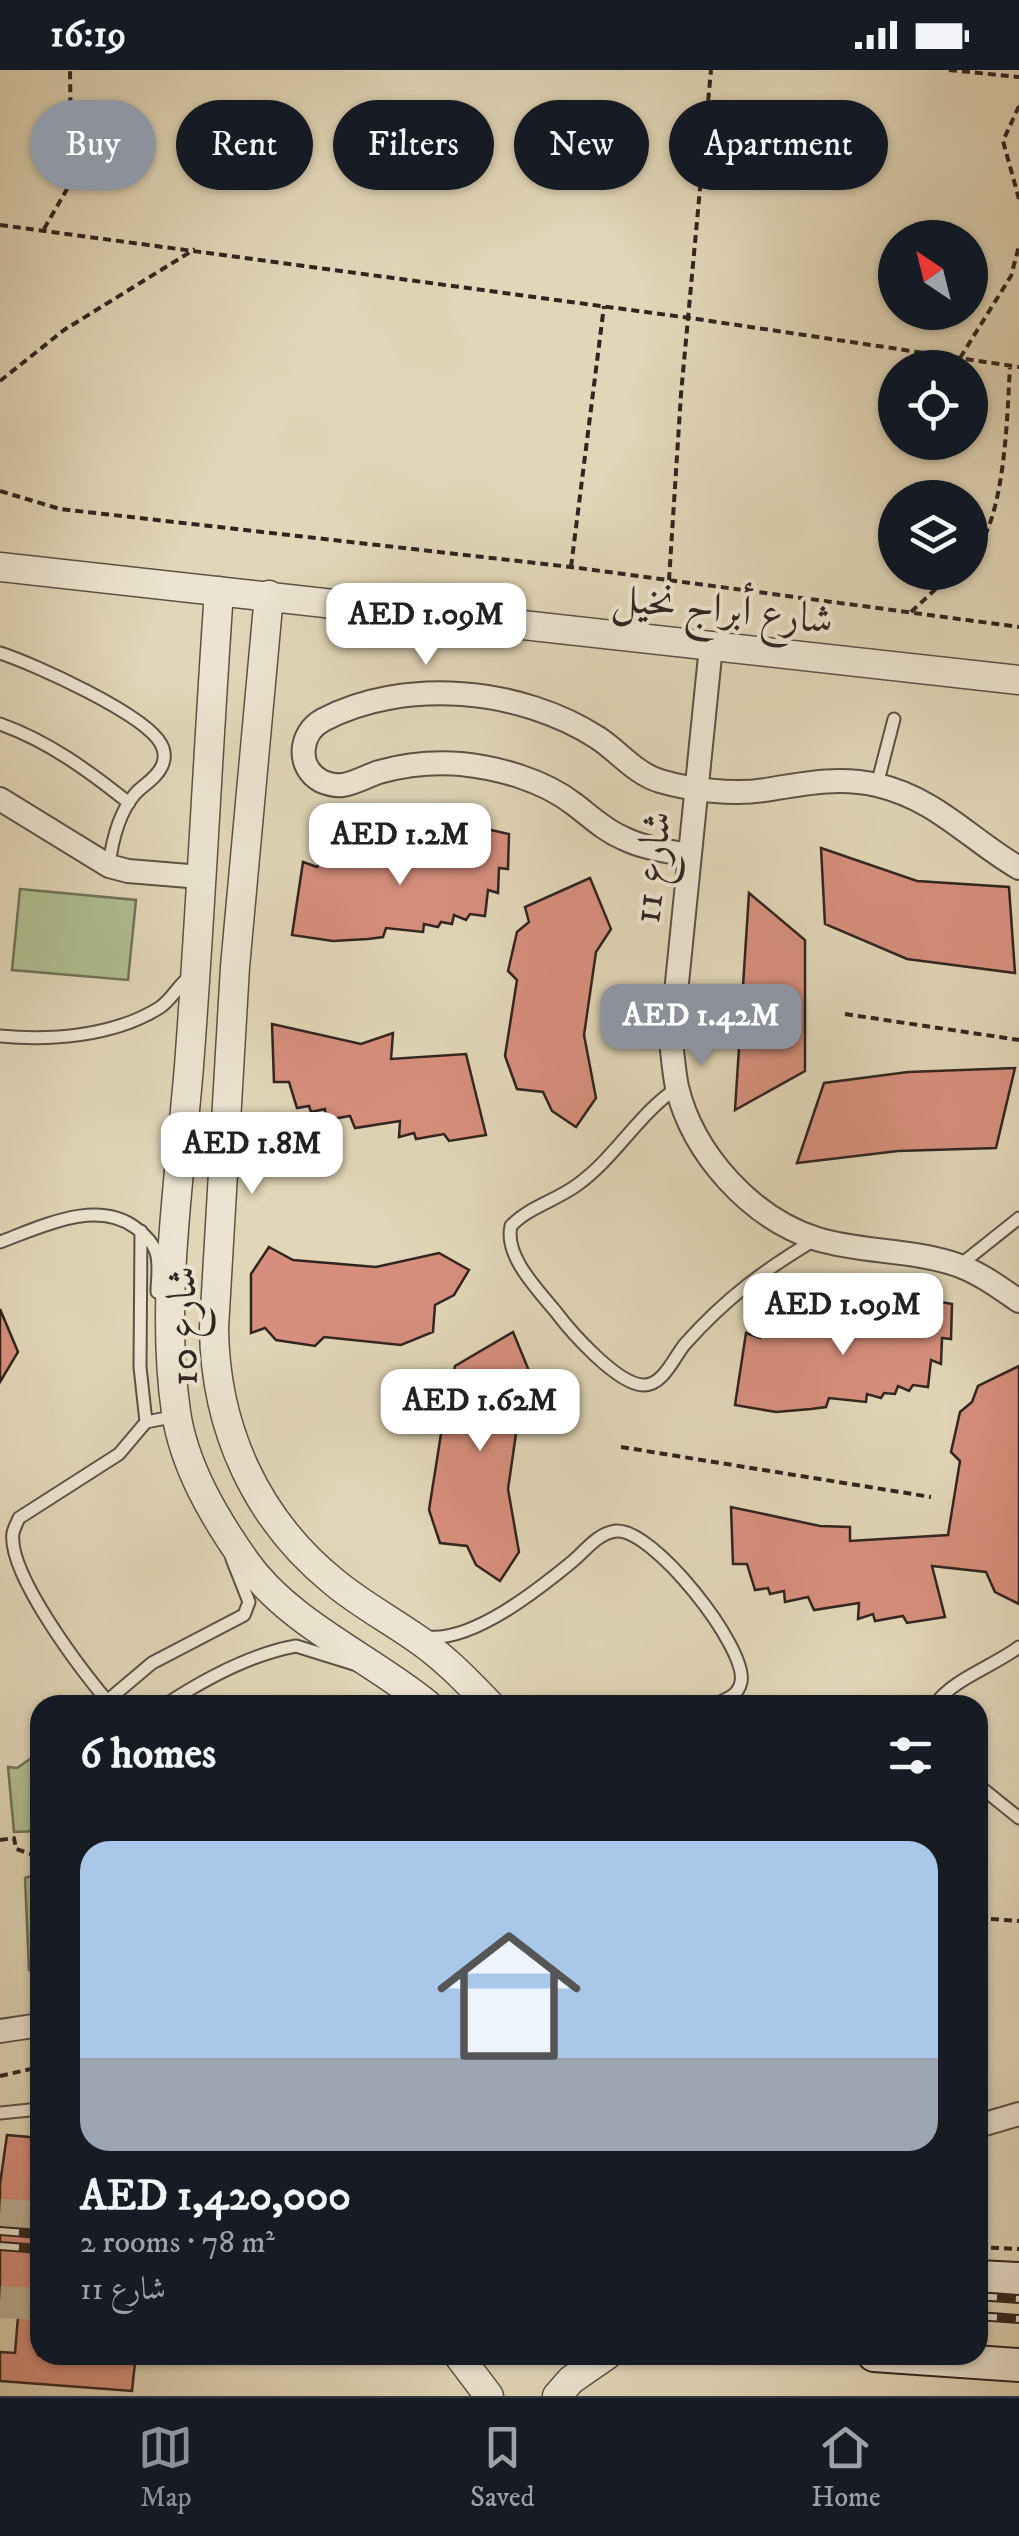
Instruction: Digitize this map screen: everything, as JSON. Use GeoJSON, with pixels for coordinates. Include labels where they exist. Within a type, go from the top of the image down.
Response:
{"type":"FeatureCollection","features":[{"type":"Feature","properties":{"kind":"main road"},"geometry":{"type":"LineString","coordinates":[[988,2277],[1019,2279]]}},
{"type":"Feature","properties":{"kind":"main road"},"geometry":{"type":"LineString","coordinates":[[988,2363],[1019,2365]]}},
{"type":"Feature","properties":{"kind":"street","name":"شارع أبراج نخيل"},"geometry":{"type":"LineString","coordinates":[[0,567],[1019,680]]}},
{"type":"Feature","properties":{"kind":"street","name":"شارع 10"},"geometry":{"type":"LineString","coordinates":[[219,591],[196,974],[168,1339],[177,1416],[190,1462],[208,1502],[248,1566],[298,1615],[413,1695]]}},
{"type":"Feature","properties":{"kind":"street","name":"شارع 10"},"geometry":{"type":"LineString","coordinates":[[269,595],[243,884],[214,1328],[220,1400],[248,1478],[299,1551],[347,1592],[457,1670],[481,1695]]}},
{"type":"Feature","properties":{"kind":"street","name":"شارع 11"},"geometry":{"type":"LineString","coordinates":[[711,646],[671,1042],[677,1088],[699,1140],[732,1184],[768,1214],[816,1239],[959,1266],[1019,1301]]}},
{"type":"Feature","properties":{"kind":"street"},"geometry":{"type":"LineString","coordinates":[[688,855],[626,840],[589,818],[572,802],[537,783],[499,770],[460,764],[420,764],[381,771],[344,785],[329,784],[307,768],[305,740],[312,728],[324,720],[378,701],[434,694],[491,697],[546,712],[596,737],[658,781],[746,792],[818,781],[877,785],[920,800],[951,817],[1019,868]]}},
{"type":"Feature","properties":{"kind":"street"},"geometry":{"type":"LineString","coordinates":[[0,799],[109,866],[201,877]]}},
{"type":"Feature","properties":{"kind":"street"},"geometry":{"type":"LineString","coordinates":[[203,844],[216,830],[230,833],[238,849],[243,884]]}},
{"type":"Feature","properties":{"kind":"street"},"geometry":{"type":"LineString","coordinates":[[0,2031],[30,2026]]}},
{"type":"Feature","properties":{"kind":"street"},"geometry":{"type":"LineString","coordinates":[[988,2123],[1019,2114]]}},
{"type":"Feature","properties":{"kind":"street"},"geometry":{"type":"LineString","coordinates":[[466,2365],[489,2396]]}},
{"type":"Feature","properties":{"kind":"street"},"geometry":{"type":"LineString","coordinates":[[558,2396],[571,2380],[593,2365]]}},
{"type":"Feature","properties":{"kind":"lane"},"geometry":{"type":"LineString","coordinates":[[0,653],[70,682],[113,706],[160,741],[162,765],[128,803],[112,844],[109,866]]}},
{"type":"Feature","properties":{"kind":"lane"},"geometry":{"type":"LineString","coordinates":[[877,785],[894,720]]}},
{"type":"Feature","properties":{"kind":"lane"},"geometry":{"type":"LineString","coordinates":[[0,724],[50,746],[91,772],[128,803]]}},
{"type":"Feature","properties":{"kind":"lane"},"geometry":{"type":"LineString","coordinates":[[0,1036],[70,1035],[108,1028],[157,1010],[183,981],[196,974]]}},
{"type":"Feature","properties":{"kind":"lane"},"geometry":{"type":"LineString","coordinates":[[677,1088],[655,1104],[596,1170],[511,1226],[510,1239],[518,1260],[588,1348],[633,1382],[652,1383],[734,1294],[764,1270],[816,1239]]}},
{"type":"Feature","properties":{"kind":"lane"},"geometry":{"type":"LineString","coordinates":[[0,1242],[90,1214],[109,1215],[141,1231],[156,1252],[157,1317],[168,1339]]}},
{"type":"Feature","properties":{"kind":"lane"},"geometry":{"type":"LineString","coordinates":[[959,1266],[1019,1218]]}},
{"type":"Feature","properties":{"kind":"lane"},"geometry":{"type":"LineString","coordinates":[[141,1231],[140,1367],[146,1422]]}},
{"type":"Feature","properties":{"kind":"lane"},"geometry":{"type":"LineString","coordinates":[[103,1695],[54,1630],[15,1550],[13,1534],[19,1518],[118,1454],[146,1422],[177,1416]]}},
{"type":"Feature","properties":{"kind":"lane"},"geometry":{"type":"LineString","coordinates":[[412,1635],[448,1636],[480,1624],[534,1591],[602,1535],[623,1530],[635,1535],[683,1578],[720,1630],[741,1671],[734,1695]]}},
{"type":"Feature","properties":{"kind":"lane"},"geometry":{"type":"LineString","coordinates":[[118,1695],[152,1663],[244,1615],[250,1602],[234,1567],[228,1535]]}},
{"type":"Feature","properties":{"kind":"lane"},"geometry":{"type":"LineString","coordinates":[[183,1695],[224,1672],[296,1646],[350,1664],[368,1664]]}},
{"type":"Feature","properties":{"kind":"lane"},"geometry":{"type":"LineString","coordinates":[[941,1695],[1019,1647]]}},
{"type":"Feature","properties":{"kind":"lane"},"geometry":{"type":"LineString","coordinates":[[988,1793],[1019,1818]]}},
{"type":"Feature","properties":{"kind":"lane"},"geometry":{"type":"LineString","coordinates":[[0,2113],[30,2110]]}},
{"type":"Feature","properties":{"kind":"path"},"geometry":{"type":"LineString","coordinates":[[43,230],[67,189],[70,70]]}},
{"type":"Feature","properties":{"kind":"path"},"geometry":{"type":"LineString","coordinates":[[670,580],[681,394],[711,70]]}},
{"type":"Feature","properties":{"kind":"path"},"geometry":{"type":"LineString","coordinates":[[949,70],[1019,77]]}},
{"type":"Feature","properties":{"kind":"path"},"geometry":{"type":"LineString","coordinates":[[1019,106],[1002,141],[1019,199]]}},
{"type":"Feature","properties":{"kind":"path"},"geometry":{"type":"LineString","coordinates":[[0,225],[906,350]]}},
{"type":"Feature","properties":{"kind":"path"},"geometry":{"type":"LineString","coordinates":[[965,350],[1011,276],[1019,246]]}},
{"type":"Feature","properties":{"kind":"path"},"geometry":{"type":"LineString","coordinates":[[0,382],[64,330],[196,250]]}},
{"type":"Feature","properties":{"kind":"path"},"geometry":{"type":"LineString","coordinates":[[571,567],[604,306]]}},
{"type":"Feature","properties":{"kind":"path"},"geometry":{"type":"LineString","coordinates":[[988,362],[1019,367]]}},
{"type":"Feature","properties":{"kind":"path"},"geometry":{"type":"LineString","coordinates":[[988,524],[999,496],[1010,366]]}},
{"type":"Feature","properties":{"kind":"path"},"geometry":{"type":"LineString","coordinates":[[0,491],[60,509],[571,567],[1019,627]]}},
{"type":"Feature","properties":{"kind":"path"},"geometry":{"type":"LineString","coordinates":[[911,612],[935,590]]}},
{"type":"Feature","properties":{"kind":"path"},"geometry":{"type":"LineString","coordinates":[[844,1014],[1019,1040]]}},
{"type":"Feature","properties":{"kind":"path"},"geometry":{"type":"LineString","coordinates":[[621,1446],[931,1497]]}},
{"type":"Feature","properties":{"kind":"path"},"geometry":{"type":"LineString","coordinates":[[0,1840],[14,1838],[16,1848],[30,1853]]}},
{"type":"Feature","properties":{"kind":"path"},"geometry":{"type":"LineString","coordinates":[[988,1919],[1019,1921]]}},
{"type":"Feature","properties":{"kind":"path"},"geometry":{"type":"LineString","coordinates":[[0,2076],[30,2068]]}},
{"type":"Feature","properties":{"kind":"path"},"geometry":{"type":"LineString","coordinates":[[988,2247],[1019,2249]]}},
{"type":"Feature","properties":{"kind":"green space"},"geometry":{"type":"Polygon","coordinates":[[[20,889],[136,900],[128,980],[12,970],[20,889]]]}},
{"type":"Feature","properties":{"kind":"green space"},"geometry":{"type":"Polygon","coordinates":[[[30,1759],[30,1831],[14,1832],[8,1767],[17,1768],[30,1759]]]}},
{"type":"Feature","properties":{"kind":"green space"},"geometry":{"type":"Polygon","coordinates":[[[30,1876],[30,1970],[29,1970],[25,1878],[30,1876]]]}},
{"type":"Feature","properties":{"kind":"building"},"geometry":{"type":"Polygon","coordinates":[[[482,828],[509,834],[508,869],[499,868],[498,893],[488,890],[485,916],[470,914],[466,920],[454,915],[452,924],[424,924],[423,932],[386,928],[383,937],[368,939],[333,941],[292,935],[303,862],[317,867],[326,854],[372,856],[406,846],[432,845],[434,840],[449,841],[452,833],[479,835],[482,828]]]}},
{"type":"Feature","properties":{"kind":"building"},"geometry":{"type":"Polygon","coordinates":[[[821,848],[917,881],[1009,887],[1015,973],[907,959],[825,924],[821,848]]]}},
{"type":"Feature","properties":{"kind":"building"},"geometry":{"type":"Polygon","coordinates":[[[590,878],[611,929],[596,952],[584,1035],[596,1098],[576,1127],[552,1111],[543,1092],[517,1089],[505,1056],[517,980],[508,971],[517,932],[529,922],[525,907],[590,878]]]}},
{"type":"Feature","properties":{"kind":"building"},"geometry":{"type":"Polygon","coordinates":[[[749,893],[805,940],[805,1071],[735,1110],[749,893]]]}},
{"type":"Feature","properties":{"kind":"building"},"geometry":{"type":"Polygon","coordinates":[[[272,1024],[361,1044],[393,1033],[391,1059],[466,1054],[486,1135],[449,1141],[444,1134],[416,1139],[414,1133],[399,1137],[400,1121],[355,1128],[350,1116],[326,1120],[325,1109],[311,1112],[309,1106],[297,1108],[289,1082],[274,1082],[272,1024]]]}},
{"type":"Feature","properties":{"kind":"building"},"geometry":{"type":"Polygon","coordinates":[[[1015,1068],[996,1148],[898,1151],[797,1163],[824,1083],[908,1072],[1015,1068]]]}},
{"type":"Feature","properties":{"kind":"building"},"geometry":{"type":"Polygon","coordinates":[[[269,1247],[293,1260],[376,1267],[439,1253],[469,1270],[454,1295],[435,1305],[433,1332],[401,1345],[324,1337],[315,1346],[276,1340],[265,1328],[251,1333],[251,1274],[269,1247]]]}},
{"type":"Feature","properties":{"kind":"building"},"geometry":{"type":"Polygon","coordinates":[[[925,1299],[952,1304],[951,1339],[942,1338],[941,1364],[931,1360],[928,1387],[913,1385],[909,1391],[898,1386],[895,1394],[884,1393],[881,1398],[867,1394],[866,1402],[829,1398],[826,1407],[811,1409],[776,1412],[735,1405],[746,1333],[760,1338],[769,1324],[815,1326],[849,1317],[875,1316],[877,1311],[892,1311],[895,1303],[922,1306],[925,1299]]]}},
{"type":"Feature","properties":{"kind":"building"},"geometry":{"type":"Polygon","coordinates":[[[0,1309],[18,1352],[0,1382],[0,1309]]]}},
{"type":"Feature","properties":{"kind":"building"},"geometry":{"type":"Polygon","coordinates":[[[513,1332],[534,1383],[520,1406],[508,1489],[519,1552],[500,1581],[476,1565],[467,1546],[440,1543],[429,1510],[441,1434],[432,1425],[441,1386],[453,1375],[455,1366],[513,1332]]]}},
{"type":"Feature","properties":{"kind":"building"},"geometry":{"type":"Polygon","coordinates":[[[1019,1366],[1019,1604],[995,1592],[986,1572],[932,1566],[945,1617],[907,1623],[903,1616],[875,1621],[873,1614],[858,1619],[859,1603],[814,1610],[808,1597],[785,1602],[784,1591],[770,1594],[768,1588],[755,1590],[747,1564],[733,1564],[731,1507],[820,1526],[850,1527],[850,1541],[948,1535],[960,1461],[951,1452],[960,1412],[972,1402],[978,1386],[1019,1366]]]}},
{"type":"Feature","properties":{"kind":"building"},"geometry":{"type":"Polygon","coordinates":[[[7,2135],[30,2137],[30,2365],[135,2365],[132,2391],[0,2381],[0,2352],[15,2353],[19,2304],[0,2303],[0,2184],[7,2135]]]}},
{"type":"Feature","properties":{"kind":"tunnel"},"geometry":{"type":"LineString","coordinates":[[0,2215],[30,2216]]}},
{"type":"Feature","properties":{"kind":"tunnel"},"geometry":{"type":"LineString","coordinates":[[0,2302],[30,2304]]}},
{"type":"Feature","properties":{"kind":"railway"},"geometry":{"type":"LineString","coordinates":[[0,2231],[30,2233]]}},
{"type":"Feature","properties":{"kind":"railway"},"geometry":{"type":"LineString","coordinates":[[0,2246],[30,2248]]}},
{"type":"Feature","properties":{"kind":"railway"},"geometry":{"type":"LineString","coordinates":[[988,2297],[1019,2299]]}},
{"type":"Feature","properties":{"kind":"railway"},"geometry":{"type":"LineString","coordinates":[[988,2317],[1019,2319]]}}]}
